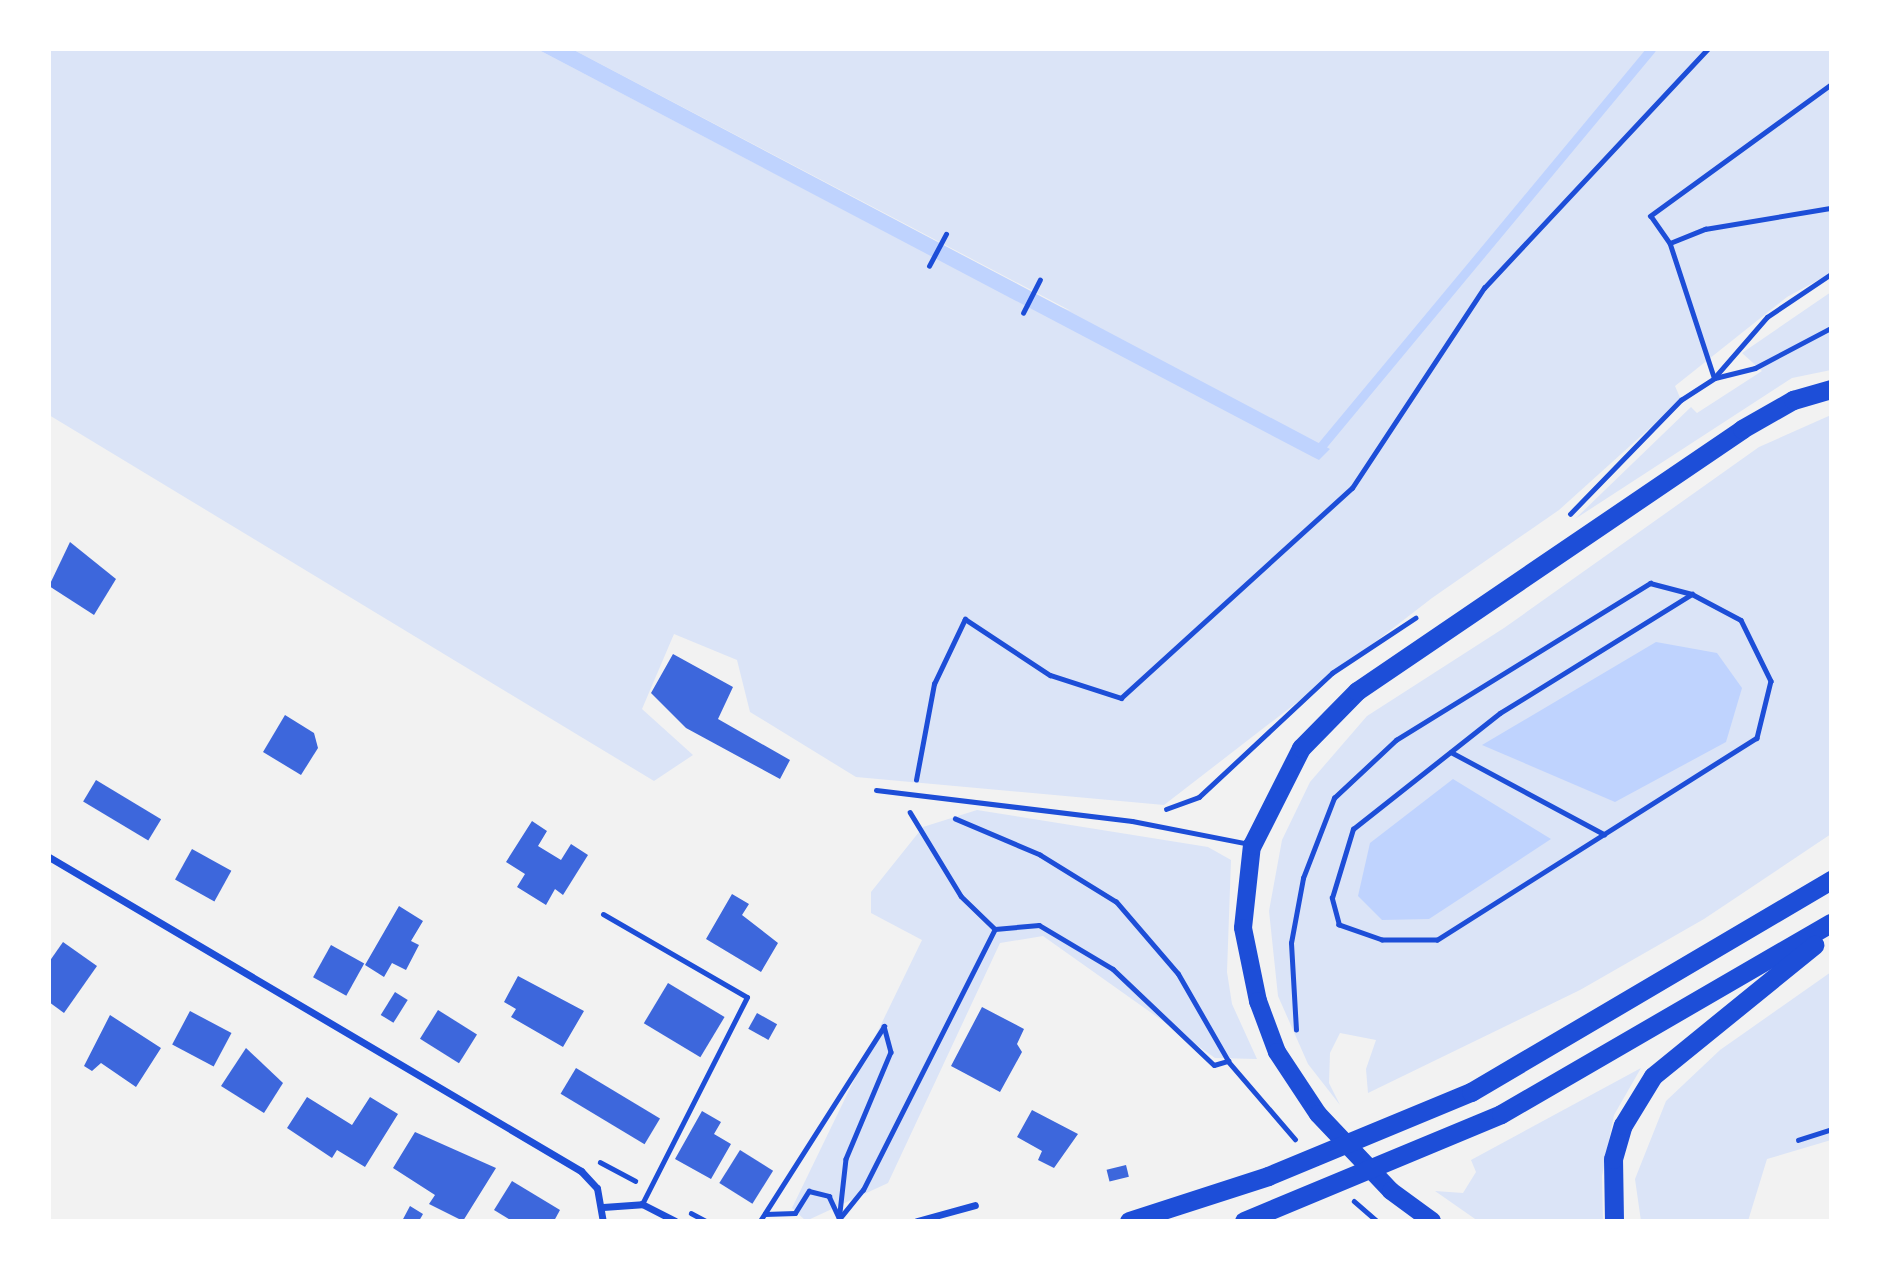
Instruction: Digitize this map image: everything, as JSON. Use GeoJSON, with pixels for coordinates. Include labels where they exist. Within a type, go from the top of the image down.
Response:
{"type":"FeatureCollection","features":[{"type":"Feature","properties":{"kind":"highway"},"geometry":{"type":"LineString","coordinates":[[1252,845],[1301,748],[1357,691],[1742,429],[1793,400],[1831,389]]}},
{"type":"Feature","properties":{"kind":"highway"},"geometry":{"type":"LineString","coordinates":[[1129,1221],[1302,1162],[1471,1092],[1578,1034],[1827,882]]}},
{"type":"Feature","properties":{"kind":"highway"},"geometry":{"type":"LineString","coordinates":[[1244,1221],[1394,1163],[1589,1067],[1831,923]]}},
{"type":"Feature","properties":{"kind":"highway"},"geometry":{"type":"LineString","coordinates":[[1614,1221],[1613,1159],[1623,1125],[1653,1076],[1831,930]]}},
{"type":"Feature","properties":{"kind":"main road"},"geometry":{"type":"LineString","coordinates":[[1252,845],[1243,928],[1258,1001],[1278,1052],[1318,1114],[1391,1191],[1432,1221]]}},
{"type":"Feature","properties":{"kind":"street"},"geometry":{"type":"LineString","coordinates":[[49,857],[581,1171],[603,1207],[603,1221]]}},
{"type":"Feature","properties":{"kind":"street"},"geometry":{"type":"LineString","coordinates":[[603,1207],[642,1204],[675,1221]]}},
{"type":"Feature","properties":{"kind":"street"},"geometry":{"type":"LineString","coordinates":[[917,1221],[975,1205]]}},
{"type":"Feature","properties":{"kind":"lane"},"geometry":{"type":"LineString","coordinates":[[876,790],[1132,821],[1252,845]]}},
{"type":"Feature","properties":{"kind":"lane"},"geometry":{"type":"LineString","coordinates":[[603,914],[747,997],[642,1204]]}},
{"type":"Feature","properties":{"kind":"path"},"geometry":{"type":"LineString","coordinates":[[965,619],[1050,675],[1121,698],[1352,488],[1484,288],[1708,49]]}},
{"type":"Feature","properties":{"kind":"path"},"geometry":{"type":"LineString","coordinates":[[1714,378],[1670,243],[1651,216],[1831,85]]}},
{"type":"Feature","properties":{"kind":"path"},"geometry":{"type":"LineString","coordinates":[[1670,243],[1705,229],[1831,208]]}},
{"type":"Feature","properties":{"kind":"path"},"geometry":{"type":"LineString","coordinates":[[929,266],[946,234]]}},
{"type":"Feature","properties":{"kind":"path"},"geometry":{"type":"LineString","coordinates":[[1714,378],[1767,317],[1831,274]]}},
{"type":"Feature","properties":{"kind":"path"},"geometry":{"type":"LineString","coordinates":[[1023,313],[1040,280]]}},
{"type":"Feature","properties":{"kind":"path"},"geometry":{"type":"LineString","coordinates":[[1714,378],[1755,368],[1831,328]]}},
{"type":"Feature","properties":{"kind":"path"},"geometry":{"type":"LineString","coordinates":[[1297,1034],[1291,943],[1303,878],[1334,798],[1396,740],[1650,583],[1692,594],[1741,620],[1771,681],[1758,738],[1437,940],[1382,940],[1339,925],[1332,898],[1353,829],[1500,713],[1692,594]]}},
{"type":"Feature","properties":{"kind":"path"},"geometry":{"type":"LineString","coordinates":[[1451,752],[1604,835]]}},
{"type":"Feature","properties":{"kind":"path"},"geometry":{"type":"LineString","coordinates":[[839,1219],[863,1191],[995,929],[1039,925],[1113,969],[1214,1065],[1228,1061],[1178,974],[1116,902],[1040,855],[970,829],[946,812],[946,797]]}},
{"type":"Feature","properties":{"kind":"path"},"geometry":{"type":"LineString","coordinates":[[760,1221],[884,1026],[891,1052],[846,1159],[839,1219]]}},
{"type":"Feature","properties":{"kind":"path"},"geometry":{"type":"LineString","coordinates":[[1798,1140],[1831,1129]]}},
{"type":"Feature","properties":{"kind":"path"},"geometry":{"type":"LineString","coordinates":[[765,1214],[795,1213],[809,1191],[829,1196],[839,1219]]}},
{"type":"Feature","properties":{"kind":"shaded area"},"geometry":{"type":"Polygon","coordinates":[[[49,49],[537,49],[957,269],[1071,311],[572,49],[1831,49],[1831,273],[1787,297],[1675,386],[1681,400],[1559,510],[1432,598],[1164,805],[856,777],[750,712],[737,660],[674,634],[642,709],[693,755],[654,781],[49,415],[49,49]]]}},
{"type":"Feature","properties":{"kind":"shaded area"},"geometry":{"type":"Polygon","coordinates":[[[1831,292],[1831,370],[1792,378],[1575,519],[1691,407],[1697,413],[1762,371],[1742,353],[1831,292]]]}},
{"type":"Feature","properties":{"kind":"shaded area"},"geometry":{"type":"Polygon","coordinates":[[[1831,415],[1831,834],[1704,919],[1580,990],[1368,1093],[1366,1069],[1376,1040],[1340,1033],[1330,1053],[1329,1083],[1340,1105],[1308,1064],[1278,996],[1269,911],[1282,840],[1310,782],[1367,716],[1504,628],[1759,447],[1831,415]]]}},
{"type":"Feature","properties":{"kind":"shaded area"},"geometry":{"type":"Polygon","coordinates":[[[977,810],[1208,847],[1231,860],[1227,972],[1232,1004],[1257,1059],[1215,1058],[1043,936],[1000,943],[888,1183],[806,1221],[792,1208],[922,940],[871,913],[871,892],[923,827],[977,810]]]}},
{"type":"Feature","properties":{"kind":"shaded area"},"geometry":{"type":"Polygon","coordinates":[[[1831,972],[1831,1140],[1767,1159],[1748,1221],[1641,1221],[1635,1179],[1666,1101],[1720,1050],[1831,972]]]}},
{"type":"Feature","properties":{"kind":"shaded area"},"geometry":{"type":"Polygon","coordinates":[[[1641,1068],[1614,1115],[1602,1176],[1603,1221],[1478,1221],[1435,1191],[1463,1193],[1476,1172],[1471,1160],[1641,1068]]]}},
{"type":"Feature","properties":{"kind":"water"},"geometry":{"type":"Polygon","coordinates":[[[537,49],[572,49],[1330,449],[1319,460],[1313,457],[537,49]]]}},
{"type":"Feature","properties":{"kind":"water"},"geometry":{"type":"Polygon","coordinates":[[[1656,642],[1717,653],[1742,688],[1726,742],[1615,802],[1482,745],[1656,642]]]}},
{"type":"Feature","properties":{"kind":"water"},"geometry":{"type":"Polygon","coordinates":[[[1453,779],[1551,839],[1429,919],[1382,920],[1358,896],[1370,843],[1453,779]]]}},
{"type":"Feature","properties":{"kind":"building"},"geometry":{"type":"Polygon","coordinates":[[[70,542],[116,579],[94,615],[49,586],[70,542]]]}},
{"type":"Feature","properties":{"kind":"building"},"geometry":{"type":"Polygon","coordinates":[[[673,654],[733,687],[718,719],[790,760],[780,779],[686,728],[651,693],[673,654]]]}},
{"type":"Feature","properties":{"kind":"building"},"geometry":{"type":"Polygon","coordinates":[[[285,715],[314,733],[318,748],[301,775],[263,752],[285,715]]]}},
{"type":"Feature","properties":{"kind":"building"},"geometry":{"type":"Polygon","coordinates":[[[96,780],[161,819],[148,841],[83,801],[96,780]]]}},
{"type":"Feature","properties":{"kind":"building"},"geometry":{"type":"Polygon","coordinates":[[[532,821],[547,831],[538,846],[561,860],[571,844],[588,855],[563,895],[555,889],[546,905],[517,887],[525,874],[506,862],[532,821]]]}},
{"type":"Feature","properties":{"kind":"building"},"geometry":{"type":"Polygon","coordinates":[[[192,849],[231,871],[214,901],[175,880],[192,849]]]}},
{"type":"Feature","properties":{"kind":"building"},"geometry":{"type":"Polygon","coordinates":[[[732,894],[749,904],[742,915],[778,943],[761,972],[706,939],[732,894]]]}},
{"type":"Feature","properties":{"kind":"building"},"geometry":{"type":"Polygon","coordinates":[[[399,906],[423,921],[411,941],[419,945],[406,970],[392,963],[384,977],[365,965],[399,906]]]}},
{"type":"Feature","properties":{"kind":"building"},"geometry":{"type":"Polygon","coordinates":[[[63,942],[97,966],[64,1013],[49,1002],[49,962],[63,942]]]}},
{"type":"Feature","properties":{"kind":"building"},"geometry":{"type":"Polygon","coordinates":[[[331,945],[364,963],[346,996],[313,977],[331,945]]]}},
{"type":"Feature","properties":{"kind":"building"},"geometry":{"type":"Polygon","coordinates":[[[518,976],[584,1011],[563,1047],[511,1017],[516,1009],[504,1002],[518,976]]]}},
{"type":"Feature","properties":{"kind":"building"},"geometry":{"type":"Polygon","coordinates":[[[668,983],[725,1017],[700,1057],[644,1023],[668,983]]]}},
{"type":"Feature","properties":{"kind":"building"},"geometry":{"type":"Polygon","coordinates":[[[395,992],[408,1000],[393,1023],[381,1015],[395,992]]]}},
{"type":"Feature","properties":{"kind":"building"},"geometry":{"type":"Polygon","coordinates":[[[982,1007],[1024,1029],[1017,1044],[1022,1052],[1000,1092],[951,1066],[982,1007]]]}},
{"type":"Feature","properties":{"kind":"building"},"geometry":{"type":"Polygon","coordinates":[[[438,1010],[477,1034],[459,1063],[420,1039],[438,1010]]]}},
{"type":"Feature","properties":{"kind":"building"},"geometry":{"type":"Polygon","coordinates":[[[190,1011],[231,1033],[214,1067],[172,1045],[190,1011]]]}},
{"type":"Feature","properties":{"kind":"building"},"geometry":{"type":"Polygon","coordinates":[[[757,1013],[777,1024],[768,1040],[748,1029],[757,1013]]]}},
{"type":"Feature","properties":{"kind":"building"},"geometry":{"type":"Polygon","coordinates":[[[110,1015],[161,1048],[136,1087],[101,1063],[92,1071],[84,1066],[110,1015]]]}},
{"type":"Feature","properties":{"kind":"building"},"geometry":{"type":"Polygon","coordinates":[[[246,1048],[283,1083],[264,1113],[221,1086],[246,1048]]]}},
{"type":"Feature","properties":{"kind":"building"},"geometry":{"type":"Polygon","coordinates":[[[576,1068],[660,1118],[645,1144],[561,1094],[576,1068]]]}},
{"type":"Feature","properties":{"kind":"building"},"geometry":{"type":"Polygon","coordinates":[[[307,1097],[352,1125],[370,1097],[398,1114],[365,1167],[337,1150],[332,1158],[287,1128],[307,1097]]]}},
{"type":"Feature","properties":{"kind":"building"},"geometry":{"type":"Polygon","coordinates":[[[1032,1110],[1078,1134],[1054,1168],[1038,1160],[1042,1151],[1017,1137],[1032,1110]]]}},
{"type":"Feature","properties":{"kind":"building"},"geometry":{"type":"Polygon","coordinates":[[[702,1111],[721,1122],[714,1134],[731,1144],[711,1179],[675,1159],[702,1111]]]}},
{"type":"Feature","properties":{"kind":"building"},"geometry":{"type":"Polygon","coordinates":[[[415,1132],[496,1168],[463,1221],[429,1204],[435,1195],[393,1168],[415,1132]]]}},
{"type":"Feature","properties":{"kind":"building"},"geometry":{"type":"Polygon","coordinates":[[[740,1150],[773,1171],[752,1204],[719,1183],[740,1150]]]}},
{"type":"Feature","properties":{"kind":"building"},"geometry":{"type":"Polygon","coordinates":[[[1126,1165],[1129,1177],[1109,1181],[1107,1170],[1126,1165]]]}},
{"type":"Feature","properties":{"kind":"building"},"geometry":{"type":"Polygon","coordinates":[[[512,1181],[560,1210],[554,1221],[512,1221],[494,1210],[512,1181]]]}},
{"type":"Feature","properties":{"kind":"building"},"geometry":{"type":"Polygon","coordinates":[[[410,1206],[423,1214],[419,1221],[402,1221],[410,1206]]]}},
{"type":"Feature","properties":{"kind":"waterway"},"geometry":{"type":"LineString","coordinates":[[1318,450],[1651,49]]}}]}
